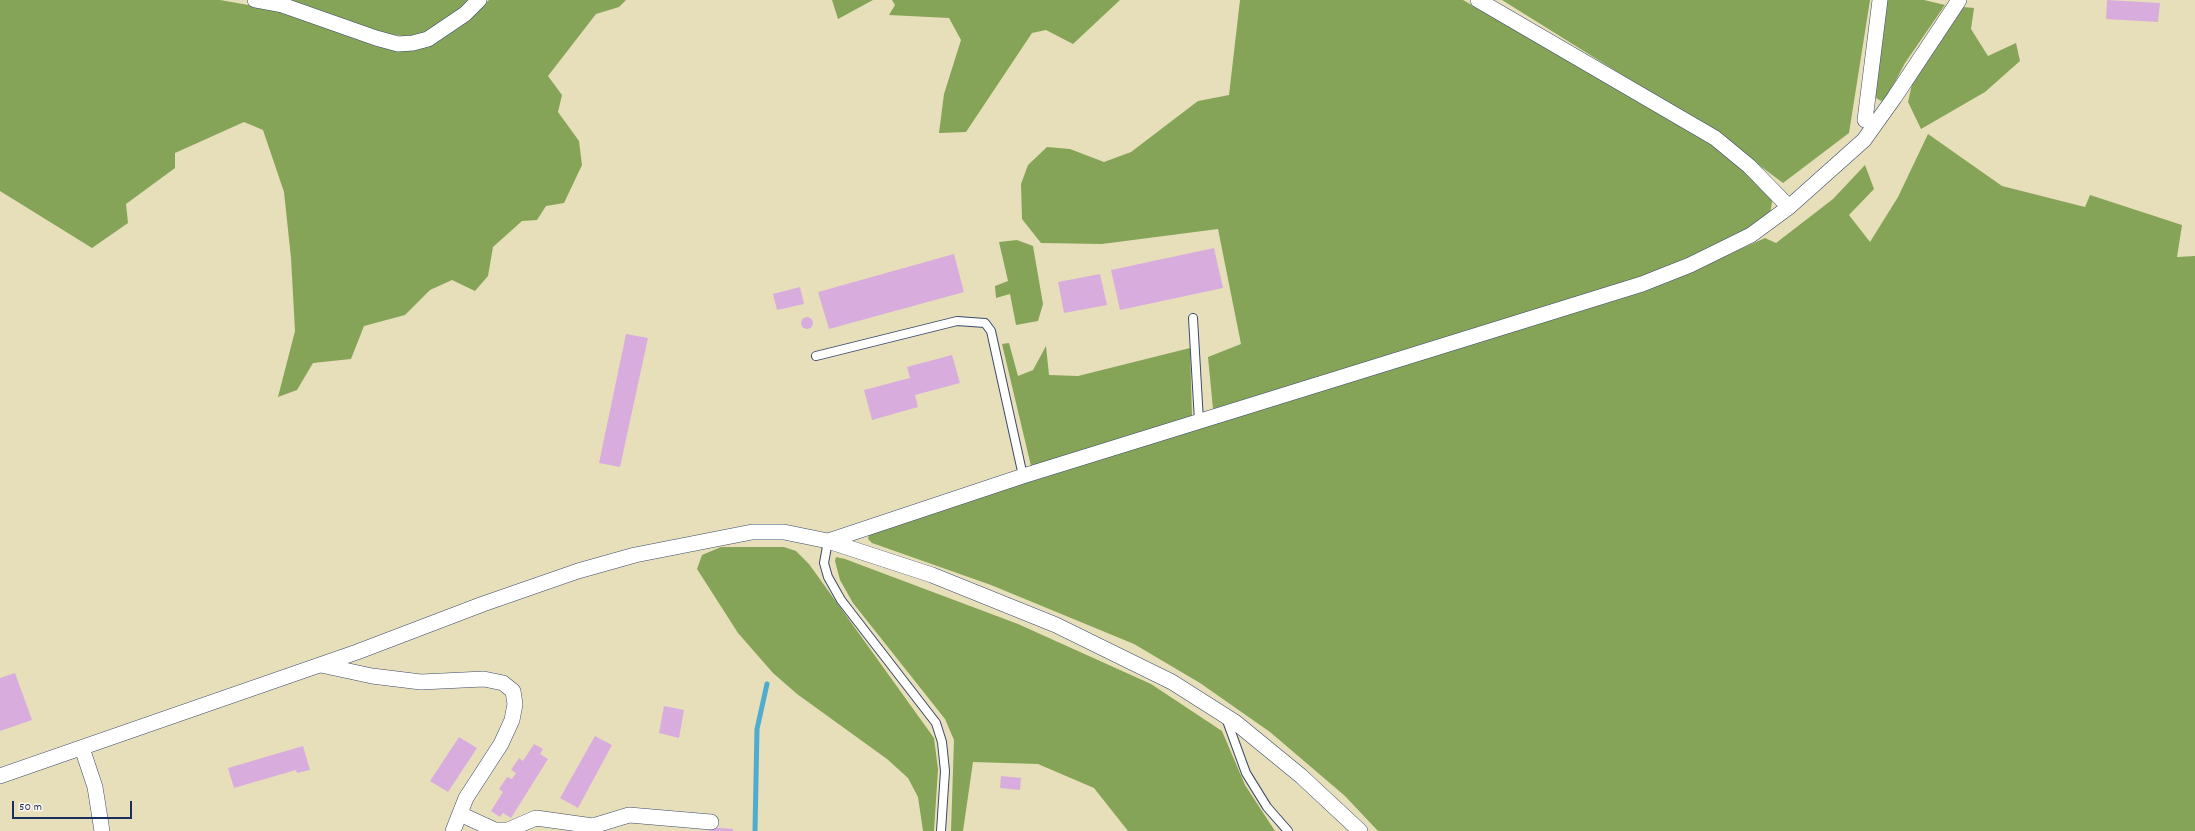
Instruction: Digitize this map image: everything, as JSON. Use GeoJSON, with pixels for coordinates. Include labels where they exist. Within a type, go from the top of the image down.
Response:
{"type":"FeatureCollection","features":[{"type":"Feature","properties":{"kind":"street"},"geometry":{"type":"LineString","coordinates":[[255,0],[282,5],[376,38],[398,44],[413,43],[428,39],[465,14],[479,0]]}},
{"type":"Feature","properties":{"kind":"street"},"geometry":{"type":"LineString","coordinates":[[1478,0],[1715,138],[1749,166],[1789,207]]}},
{"type":"Feature","properties":{"kind":"street"},"geometry":{"type":"LineString","coordinates":[[1865,120],[1880,0]]}},
{"type":"Feature","properties":{"kind":"street"},"geometry":{"type":"LineString","coordinates":[[828,541],[1023,476],[1642,284],[1690,265],[1750,235],[1789,207],[1864,140],[1960,0]]}},
{"type":"Feature","properties":{"kind":"street"},"geometry":{"type":"LineString","coordinates":[[0,776],[320,665],[483,604],[578,571],[635,555],[752,532],[784,532],[828,541],[932,575],[1056,625],[1172,682],[1225,716],[1301,776],[1360,831]]}},
{"type":"Feature","properties":{"kind":"street"},"geometry":{"type":"LineString","coordinates":[[320,665],[372,676],[421,682],[484,679],[503,683],[513,691],[515,704],[512,720],[501,744],[466,798],[453,831]]}},
{"type":"Feature","properties":{"kind":"street"},"geometry":{"type":"LineString","coordinates":[[82,748],[95,787],[102,831]]}},
{"type":"Feature","properties":{"kind":"street"},"geometry":{"type":"LineString","coordinates":[[460,814],[495,830],[508,830],[536,818],[593,826],[629,816],[710,822]]}},
{"type":"Feature","properties":{"kind":"lane"},"geometry":{"type":"LineString","coordinates":[[1193,318],[1200,421]]}},
{"type":"Feature","properties":{"kind":"lane"},"geometry":{"type":"LineString","coordinates":[[816,356],[957,320],[985,323],[991,331],[1023,476]]}},
{"type":"Feature","properties":{"kind":"lane"},"geometry":{"type":"LineString","coordinates":[[828,541],[824,563],[828,577],[936,723],[942,742],[945,771],[942,831]]}},
{"type":"Feature","properties":{"kind":"lane"},"geometry":{"type":"LineString","coordinates":[[1225,716],[1246,773],[1267,807],[1288,831]]}},
{"type":"Feature","properties":{"kind":"green space"},"geometry":{"type":"Polygon","coordinates":[[[0,0],[220,0],[277,10],[318,22],[433,43],[460,27],[489,0],[626,0],[619,7],[596,14],[548,76],[562,95],[558,112],[579,141],[582,165],[564,203],[546,206],[537,220],[522,221],[493,247],[488,276],[475,291],[452,280],[430,290],[405,315],[364,326],[351,359],[313,363],[297,390],[278,397],[295,331],[291,258],[284,192],[263,130],[244,122],[175,153],[175,168],[126,204],[128,223],[92,248],[0,191],[0,0]]]}},
{"type":"Feature","properties":{"kind":"green space"},"geometry":{"type":"Polygon","coordinates":[[[287,0],[472,0],[463,9],[425,33],[412,37],[377,33],[287,0]]]}},
{"type":"Feature","properties":{"kind":"green space"},"geometry":{"type":"Polygon","coordinates":[[[832,0],[873,0],[838,19],[832,0]]]}},
{"type":"Feature","properties":{"kind":"green space"},"geometry":{"type":"Polygon","coordinates":[[[892,0],[1120,0],[1073,44],[1046,30],[1032,33],[966,132],[939,133],[944,94],[961,40],[949,18],[889,15],[895,5],[892,0]]]}},
{"type":"Feature","properties":{"kind":"green space"},"geometry":{"type":"Polygon","coordinates":[[[1240,0],[1463,0],[1714,144],[1771,191],[1772,202],[1770,215],[1734,238],[1637,279],[1213,409],[1208,357],[1241,344],[1218,229],[1102,244],[1041,243],[1022,219],[1021,184],[1028,165],[1047,147],[1070,149],[1104,162],[1131,152],[1198,101],[1229,95],[1240,0]]]}},
{"type":"Feature","properties":{"kind":"green space"},"geometry":{"type":"Polygon","coordinates":[[[1502,0],[1870,0],[1849,133],[1783,183],[1720,136],[1502,0]]]}},
{"type":"Feature","properties":{"kind":"green space"},"geometry":{"type":"Polygon","coordinates":[[[1884,0],[1924,0],[1945,5],[1905,63],[1887,97],[1881,101],[1873,96],[1884,0]]]}},
{"type":"Feature","properties":{"kind":"green space"},"geometry":{"type":"Polygon","coordinates":[[[1963,7],[1974,8],[1971,29],[1988,56],[2016,43],[2020,61],[1985,92],[1921,129],[1908,102],[1912,84],[1963,7]]]}},
{"type":"Feature","properties":{"kind":"green space"},"geometry":{"type":"Polygon","coordinates":[[[1928,134],[2002,186],[2085,207],[2090,195],[2182,225],[2177,257],[2195,256],[2195,831],[1378,831],[1345,796],[1270,732],[1200,683],[1134,644],[991,585],[872,543],[868,539],[869,534],[877,528],[1674,279],[1765,238],[1776,243],[1833,199],[1865,165],[1874,189],[1849,215],[1870,242],[1898,197],[1928,134]]]}},
{"type":"Feature","properties":{"kind":"green space"},"geometry":{"type":"Polygon","coordinates":[[[1017,240],[1033,246],[1043,304],[1038,321],[1016,325],[1010,294],[996,298],[995,286],[1008,281],[999,242],[1017,240]]]}},
{"type":"Feature","properties":{"kind":"green space"},"geometry":{"type":"Polygon","coordinates":[[[1009,343],[1018,376],[1033,370],[1046,346],[1049,375],[1078,376],[1190,348],[1192,416],[1031,466],[1002,344],[1009,343]]]}},
{"type":"Feature","properties":{"kind":"green space"},"geometry":{"type":"Polygon","coordinates":[[[721,547],[784,547],[796,551],[809,564],[934,738],[938,769],[934,831],[923,831],[918,797],[908,778],[887,759],[797,694],[773,673],[738,633],[697,569],[702,555],[721,547]]]}},
{"type":"Feature","properties":{"kind":"green space"},"geometry":{"type":"Polygon","coordinates":[[[836,557],[845,559],[1018,624],[1151,684],[1222,731],[1245,785],[1275,831],[1128,831],[1094,788],[1038,764],[973,762],[963,831],[951,831],[954,740],[945,719],[853,603],[840,580],[835,561],[836,557]]]}},
{"type":"Feature","properties":{"kind":"building"},"geometry":{"type":"Polygon","coordinates":[[[2107,0],[2160,3],[2158,22],[2106,19],[2107,0]]]}},
{"type":"Feature","properties":{"kind":"building"},"geometry":{"type":"Polygon","coordinates":[[[1214,248],[1223,288],[1120,310],[1111,270],[1214,248]]]}},
{"type":"Feature","properties":{"kind":"building"},"geometry":{"type":"Polygon","coordinates":[[[954,254],[964,292],[829,329],[818,292],[954,254]]]}},
{"type":"Feature","properties":{"kind":"building"},"geometry":{"type":"Polygon","coordinates":[[[1100,274],[1107,305],[1064,313],[1058,282],[1100,274]]]}},
{"type":"Feature","properties":{"kind":"building"},"geometry":{"type":"Polygon","coordinates":[[[800,287],[804,304],[777,310],[773,294],[800,287]]]}},
{"type":"Feature","properties":{"kind":"building"},"geometry":{"type":"Polygon","coordinates":[[[809,317],[812,318],[812,328],[805,329],[802,328],[801,321],[802,318],[809,317]]]}},
{"type":"Feature","properties":{"kind":"building"},"geometry":{"type":"Polygon","coordinates":[[[626,334],[648,338],[620,467],[599,463],[626,334]]]}},
{"type":"Feature","properties":{"kind":"building"},"geometry":{"type":"Polygon","coordinates":[[[952,355],[960,383],[915,395],[918,407],[872,420],[864,390],[910,378],[907,367],[952,355]]]}},
{"type":"Feature","properties":{"kind":"building"},"geometry":{"type":"Polygon","coordinates":[[[15,673],[32,720],[0,731],[0,678],[15,673]]]}},
{"type":"Feature","properties":{"kind":"building"},"geometry":{"type":"Polygon","coordinates":[[[664,706],[684,710],[679,738],[659,733],[664,706]]]}},
{"type":"Feature","properties":{"kind":"building"},"geometry":{"type":"Polygon","coordinates":[[[595,736],[612,745],[578,808],[560,798],[595,736]]]}},
{"type":"Feature","properties":{"kind":"building"},"geometry":{"type":"Polygon","coordinates":[[[459,737],[477,748],[448,792],[430,781],[459,737]]]}},
{"type":"Feature","properties":{"kind":"building"},"geometry":{"type":"Polygon","coordinates":[[[534,744],[543,749],[540,754],[548,759],[511,818],[503,813],[500,817],[491,811],[503,792],[499,789],[507,777],[512,779],[516,773],[511,770],[519,758],[523,761],[534,744]]]}},
{"type":"Feature","properties":{"kind":"building"},"geometry":{"type":"Polygon","coordinates":[[[303,746],[310,770],[297,773],[296,770],[234,788],[228,768],[303,746]]]}},
{"type":"Feature","properties":{"kind":"building"},"geometry":{"type":"Polygon","coordinates":[[[1001,776],[1021,778],[1020,790],[1000,788],[1001,776]]]}},
{"type":"Feature","properties":{"kind":"building"},"geometry":{"type":"Polygon","coordinates":[[[710,827],[733,829],[733,831],[709,831],[710,827]]]}},
{"type":"Feature","properties":{"kind":"waterway"},"geometry":{"type":"LineString","coordinates":[[755,831],[757,729],[767,684]]}}]}
